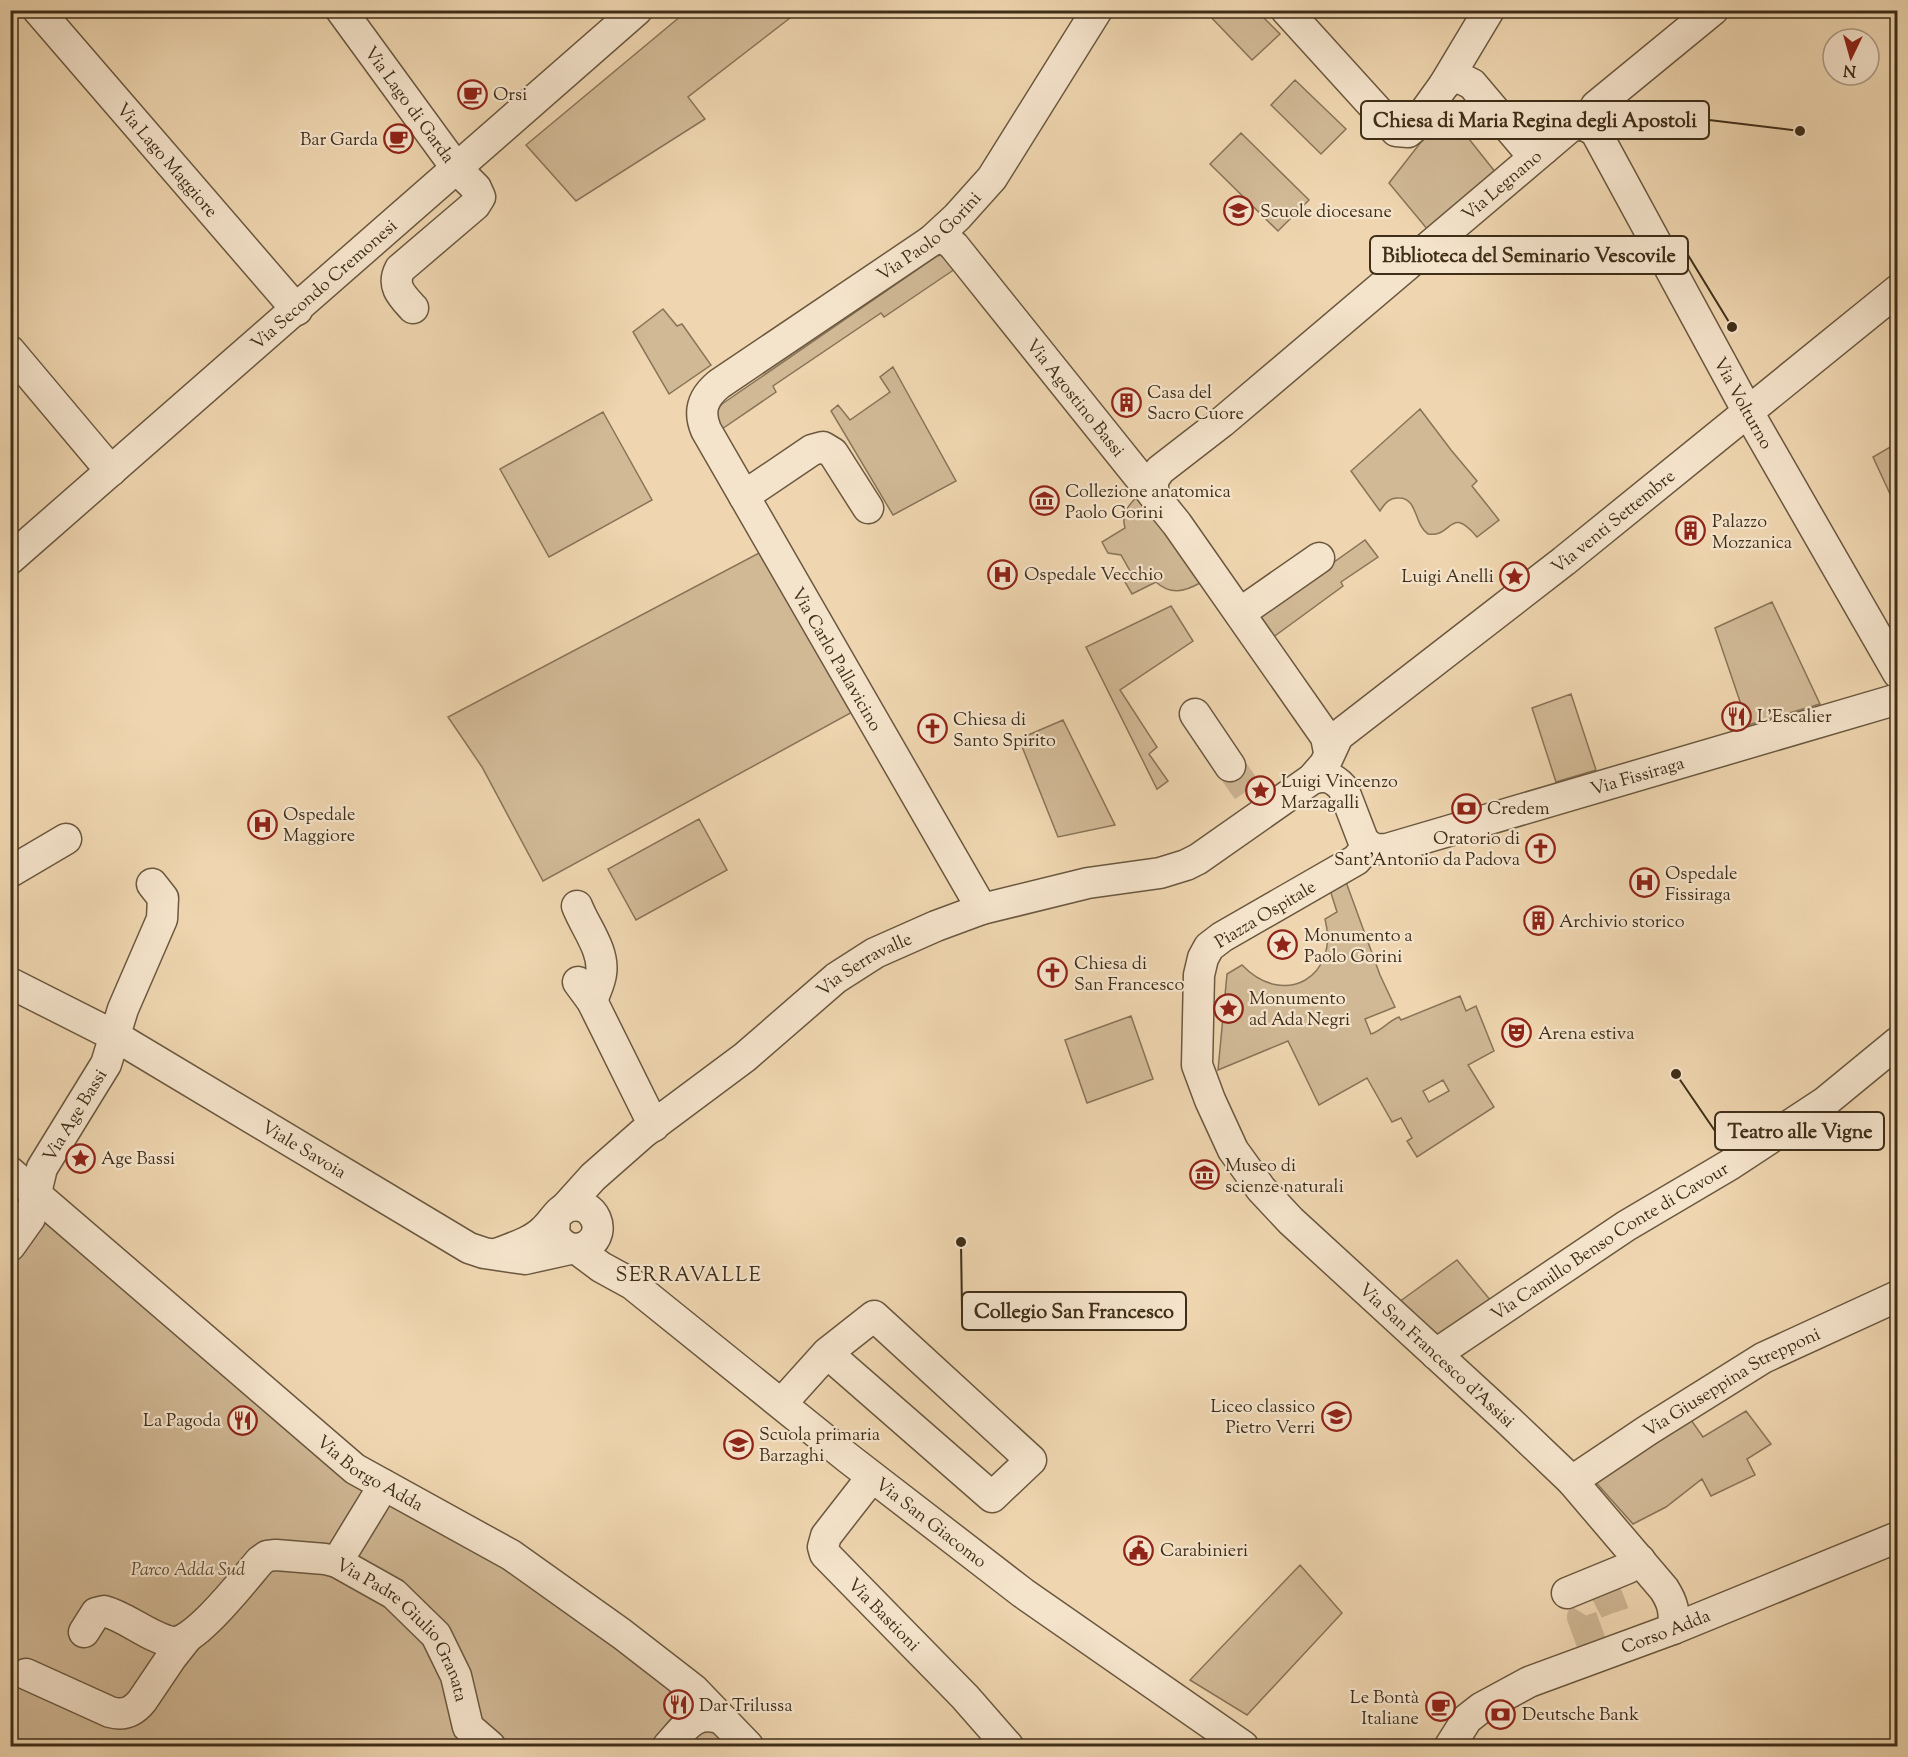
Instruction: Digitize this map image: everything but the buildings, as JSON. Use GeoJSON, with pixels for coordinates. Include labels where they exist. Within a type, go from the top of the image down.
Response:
{"type":"FeatureCollection","features":[{"type":"Feature","properties":{"kind":"street","name":"Via Lago Maggiore"},"geometry":{"type":"LineString","coordinates":[[38,10],[297,310]]}},
{"type":"Feature","properties":{"kind":"street","name":"Via Lago di Garda"},"geometry":{"type":"LineString","coordinates":[[341,10],[457,169],[476,188],[480,197],[479,201],[400,269],[395,281],[397,288],[413,308]]}},
{"type":"Feature","properties":{"kind":"street","name":"Via Paolo Gorini"},"geometry":{"type":"LineString","coordinates":[[702,405],[719,384],[931,241],[957,217],[992,178],[1097,10]]}},
{"type":"Feature","properties":{"kind":"street"},"geometry":{"type":"LineString","coordinates":[[1286,10],[1396,131],[1408,132],[1444,85],[1489,10]]}},
{"type":"Feature","properties":{"kind":"street"},"geometry":{"type":"LineString","coordinates":[[1594,130],[1591,117],[1596,106],[1713,10]]}},
{"type":"Feature","properties":{"kind":"street","name":"Via Secondo Cremonesi"},"geometry":{"type":"LineString","coordinates":[[10,559],[457,169],[628,13]]}},
{"type":"Feature","properties":{"kind":"street"},"geometry":{"type":"LineString","coordinates":[[1444,85],[1454,78],[1466,80],[1527,149],[1535,152],[1544,149]]}},
{"type":"Feature","properties":{"kind":"street","name":"Via Legnano"},"geometry":{"type":"LineString","coordinates":[[1153,494],[1153,480],[1160,470],[1222,422],[1544,149],[1575,125],[1587,125],[1594,130]]}},
{"type":"Feature","properties":{"kind":"street","name":"Via Volturno"},"geometry":{"type":"LineString","coordinates":[[1594,130],[1748,412],[1898,673]]}},
{"type":"Feature","properties":{"kind":"street","name":"Via Agostino Bassi"},"geometry":{"type":"LineString","coordinates":[[931,241],[936,238],[945,239],[954,246],[1177,524],[1326,737],[1329,752]]}},
{"type":"Feature","properties":{"kind":"street","name":"Via venti Settembre"},"geometry":{"type":"LineString","coordinates":[[1329,752],[1338,736],[1574,554],[1898,290]]}},
{"type":"Feature","properties":{"kind":"street"},"geometry":{"type":"LineString","coordinates":[[10,351],[111,471]]}},
{"type":"Feature","properties":{"kind":"street","name":"Via Carlo Pallavicino"},"geometry":{"type":"LineString","coordinates":[[702,405],[706,430],[982,909]]}},
{"type":"Feature","properties":{"kind":"street"},"geometry":{"type":"LineString","coordinates":[[744,496],[812,450],[823,447],[833,453],[868,508]]}},
{"type":"Feature","properties":{"kind":"street"},"geometry":{"type":"LineString","coordinates":[[1240,613],[1319,558]]}},
{"type":"Feature","properties":{"kind":"street","name":"Via Fissiraga"},"geometry":{"type":"LineString","coordinates":[[1372,848],[1402,844],[1898,699]]}},
{"type":"Feature","properties":{"kind":"street"},"geometry":{"type":"LineString","coordinates":[[1195,714],[1230,766]]}},
{"type":"Feature","properties":{"kind":"street"},"geometry":{"type":"LineString","coordinates":[[1312,779],[1325,764],[1329,752]]}},
{"type":"Feature","properties":{"kind":"street"},"geometry":{"type":"LineString","coordinates":[[1312,779],[1321,776],[1337,781],[1343,788],[1364,840],[1372,848]]}},
{"type":"Feature","properties":{"kind":"street","name":"Via Serravalle"},"geometry":{"type":"LineString","coordinates":[[560,1213],[593,1177],[654,1126],[745,1058],[836,978],[875,953],[904,939],[982,909],[1088,883],[1160,873],[1186,865],[1198,859],[1256,803],[1312,779]]}},
{"type":"Feature","properties":{"kind":"street"},"geometry":{"type":"LineString","coordinates":[[10,872],[66,840]]}},
{"type":"Feature","properties":{"kind":"street","name":"Piazza Ospitale"},"geometry":{"type":"LineString","coordinates":[[1200,1076],[1197,1052],[1199,975],[1203,958],[1209,948],[1221,937],[1356,860],[1372,848]]}},
{"type":"Feature","properties":{"kind":"street","name":"Via Age Bassi"},"geometry":{"type":"LineString","coordinates":[[10,1246],[30,1218],[42,1168],[106,1064],[123,1009],[162,919],[163,898],[152,884]]}},
{"type":"Feature","properties":{"kind":"street","name":"Viale Savoia"},"geometry":{"type":"LineString","coordinates":[[10,983],[115,1036],[469,1248],[525,1259],[585,1237]]}},
{"type":"Feature","properties":{"kind":"street"},"geometry":{"type":"LineString","coordinates":[[590,986],[654,1126]]}},
{"type":"Feature","properties":{"kind":"street","name":"Via Camillo Benso Conte di Cavour"},"geometry":{"type":"LineString","coordinates":[[1436,1354],[1626,1226],[1731,1164],[1825,1102],[1898,1042]]}},
{"type":"Feature","properties":{"kind":"street","name":"Via San Francesco d’Assisi"},"geometry":{"type":"LineString","coordinates":[[1200,1076],[1233,1150],[1261,1189],[1291,1221],[1572,1481],[1664,1589],[1673,1603],[1675,1614],[1672,1629]]}},
{"type":"Feature","properties":{"kind":"street","name":"Via Serravalle"},"geometry":{"type":"LineString","coordinates":[[585,1237],[619,1156]]}},
{"type":"Feature","properties":{"kind":"street","name":"Via Borgo Adda"},"geometry":{"type":"LineString","coordinates":[[10,1172],[355,1470],[511,1555],[622,1634],[693,1689],[748,1746]]}},
{"type":"Feature","properties":{"kind":"street"},"geometry":{"type":"LineString","coordinates":[[496,1254],[530,1240],[543,1232],[560,1213],[580,1205],[587,1208],[585,1237],[557,1240],[554,1233],[560,1213]]}},
{"type":"Feature","properties":{"kind":"street","name":"Via San Giacomo"},"geometry":{"type":"LineString","coordinates":[[585,1237],[601,1267],[632,1284],[872,1477],[1023,1593],[1243,1746]]}},
{"type":"Feature","properties":{"kind":"street","name":"Via Giuseppina Strepponi"},"geometry":{"type":"LineString","coordinates":[[1572,1481],[1763,1358],[1898,1296]]}},
{"type":"Feature","properties":{"kind":"street"},"geometry":{"type":"LineString","coordinates":[[782,1403],[827,1353],[874,1316],[1030,1460],[992,1497],[827,1353]]}},
{"type":"Feature","properties":{"kind":"street","name":"Via Bastioni"},"geometry":{"type":"LineString","coordinates":[[872,1477],[826,1536],[823,1547],[825,1554],[965,1697],[1008,1746]]}},
{"type":"Feature","properties":{"kind":"street","name":"Via Padre Giulio Granata"},"geometry":{"type":"LineString","coordinates":[[384,1485],[337,1562],[394,1594],[436,1635],[456,1676],[468,1727],[489,1746]]}},
{"type":"Feature","properties":{"kind":"street","name":"Corso Adda"},"geometry":{"type":"LineString","coordinates":[[1450,1746],[1467,1719],[1481,1708],[1594,1649],[1672,1629],[1898,1537]]}},
{"type":"Feature","properties":{"kind":"street"},"geometry":{"type":"LineString","coordinates":[[26,1674],[110,1712],[125,1714],[137,1707],[186,1639],[215,1613],[260,1561],[267,1556],[276,1555],[312,1557],[337,1562]]}},
{"type":"Feature","properties":{"kind":"street"},"geometry":{"type":"LineString","coordinates":[[1567,1593],[1628,1568],[1640,1560]]}},
{"type":"Feature","properties":{"kind":"street"},"geometry":{"type":"LineString","coordinates":[[84,1632],[96,1613],[104,1611],[172,1642],[186,1639]]}},
{"type":"Feature","properties":{"kind":"street"},"geometry":{"type":"LineString","coordinates":[[668,1746],[693,1719],[705,1715],[722,1719]]}},
{"type":"Feature","properties":{"kind":"green space"},"geometry":{"type":"Polygon","coordinates":[[[687,11],[799,11],[688,97],[705,119],[576,201],[526,145],[687,11]]]}},
{"type":"Feature","properties":{"kind":"green space"},"geometry":{"type":"Polygon","coordinates":[[[1212,11],[1257,11],[1280,34],[1252,60],[1208,14],[1212,11]]]}},
{"type":"Feature","properties":{"kind":"green space"},"geometry":{"type":"Polygon","coordinates":[[[1295,80],[1346,129],[1321,154],[1271,105],[1295,80]]]}},
{"type":"Feature","properties":{"kind":"green space"},"geometry":{"type":"Polygon","coordinates":[[[1446,110],[1496,173],[1428,230],[1389,183],[1446,110]]]}},
{"type":"Feature","properties":{"kind":"green space"},"geometry":{"type":"Polygon","coordinates":[[[1241,133],[1309,200],[1278,231],[1210,164],[1241,133]]]}},
{"type":"Feature","properties":{"kind":"green space"},"geometry":{"type":"Polygon","coordinates":[[[941,255],[955,269],[884,317],[881,313],[773,386],[776,392],[722,429],[717,416],[722,404],[941,255]]]}},
{"type":"Feature","properties":{"kind":"green space"},"geometry":{"type":"Polygon","coordinates":[[[663,309],[677,326],[682,324],[711,365],[669,394],[633,332],[663,309]]]}},
{"type":"Feature","properties":{"kind":"green space"},"geometry":{"type":"Polygon","coordinates":[[[893,367],[956,481],[893,515],[831,411],[838,405],[850,420],[890,392],[880,377],[893,367]]]}},
{"type":"Feature","properties":{"kind":"green space"},"geometry":{"type":"Polygon","coordinates":[[[1420,409],[1477,481],[1472,486],[1499,520],[1477,537],[1461,523],[1451,525],[1436,534],[1428,534],[1420,525],[1410,502],[1405,499],[1390,500],[1380,511],[1351,471],[1420,409]]]}},
{"type":"Feature","properties":{"kind":"green space"},"geometry":{"type":"Polygon","coordinates":[[[603,412],[652,500],[549,557],[500,469],[603,412]]]}},
{"type":"Feature","properties":{"kind":"green space"},"geometry":{"type":"Polygon","coordinates":[[[1897,443],[1897,509],[1873,457],[1897,443]]]}},
{"type":"Feature","properties":{"kind":"green space"},"geometry":{"type":"Polygon","coordinates":[[[1139,495],[1200,583],[1177,591],[1167,589],[1156,582],[1132,594],[1125,582],[1130,571],[1121,555],[1108,553],[1102,542],[1125,528],[1126,510],[1139,495]]]}},
{"type":"Feature","properties":{"kind":"green space"},"geometry":{"type":"Polygon","coordinates":[[[1365,540],[1378,557],[1341,582],[1343,586],[1272,638],[1257,617],[1365,540]]]}},
{"type":"Feature","properties":{"kind":"green space"},"geometry":{"type":"Polygon","coordinates":[[[761,552],[856,710],[543,881],[482,767],[448,717],[761,552]]]}},
{"type":"Feature","properties":{"kind":"green space"},"geometry":{"type":"Polygon","coordinates":[[[1772,602],[1820,704],[1748,725],[1715,628],[1772,602]]]}},
{"type":"Feature","properties":{"kind":"green space"},"geometry":{"type":"Polygon","coordinates":[[[1171,606],[1193,641],[1120,690],[1157,747],[1149,754],[1168,781],[1157,789],[1086,647],[1171,606]]]}},
{"type":"Feature","properties":{"kind":"green space"},"geometry":{"type":"Polygon","coordinates":[[[1571,694],[1596,770],[1556,782],[1532,708],[1571,694]]]}},
{"type":"Feature","properties":{"kind":"green space"},"geometry":{"type":"Polygon","coordinates":[[[1063,720],[1115,825],[1058,837],[1019,739],[1063,720]]]}},
{"type":"Feature","properties":{"kind":"green space"},"geometry":{"type":"Polygon","coordinates":[[[699,819],[727,870],[636,920],[608,869],[699,819]]]}},
{"type":"Feature","properties":{"kind":"green space"},"geometry":{"type":"Polygon","coordinates":[[[1346,882],[1380,975],[1395,1007],[1365,1019],[1371,1034],[1399,1017],[1401,1020],[1460,996],[1466,1011],[1476,1006],[1494,1051],[1468,1065],[1494,1107],[1417,1157],[1407,1141],[1412,1138],[1401,1118],[1392,1122],[1367,1078],[1319,1105],[1288,1041],[1218,1070],[1227,974],[1242,965],[1258,978],[1275,985],[1291,985],[1305,980],[1316,971],[1324,957],[1327,939],[1325,919],[1337,912],[1330,890],[1346,882]],[[1443,1080],[1423,1091],[1429,1102],[1449,1091],[1443,1080]]]}},
{"type":"Feature","properties":{"kind":"green space"},"geometry":{"type":"Polygon","coordinates":[[[1131,1016],[1153,1079],[1087,1103],[1065,1040],[1131,1016]]]}},
{"type":"Feature","properties":{"kind":"green space","name":"Parco Adda Sud"},"geometry":{"type":"Polygon","coordinates":[[[10,1184],[345,1470],[617,1637],[739,1746],[11,1746],[10,1184]]]}},
{"type":"Feature","properties":{"kind":"green space"},"geometry":{"type":"Polygon","coordinates":[[[1457,1260],[1492,1302],[1439,1336],[1434,1335],[1399,1302],[1457,1260]]]}},
{"type":"Feature","properties":{"kind":"green space"},"geometry":{"type":"Polygon","coordinates":[[[1746,1411],[1771,1444],[1747,1459],[1755,1475],[1711,1496],[1702,1479],[1666,1507],[1633,1524],[1591,1477],[1689,1417],[1703,1437],[1746,1411]]]}},
{"type":"Feature","properties":{"kind":"green space"},"geometry":{"type":"Polygon","coordinates":[[[1300,1565],[1342,1613],[1247,1715],[1190,1680],[1300,1565]]]}},
{"type":"Feature","properties":{"kind":"tunnel"},"geometry":{"type":"LineString","coordinates":[[1230,766],[1249,793]]}},
{"type":"Feature","properties":{"kind":"tunnel"},"geometry":{"type":"LineString","coordinates":[[1591,1642],[1582,1617],[1585,1612],[1600,1602],[1623,1594]]}},
{"type":"Feature","properties":{"kind":"place","name":"Orsi"},"geometry":{"type":"Point","coordinates":[472,94]}},
{"type":"Feature","properties":{"kind":"place","name":"Chiesa di Maria Regina degli Apostoli"},"geometry":{"type":"Point","coordinates":[1800,131]}},
{"type":"Feature","properties":{"kind":"place","name":"Bar Garda"},"geometry":{"type":"Point","coordinates":[399,139]}},
{"type":"Feature","properties":{"kind":"place","name":"Scuole diocesane"},"geometry":{"type":"Point","coordinates":[1239,211]}},
{"type":"Feature","properties":{"kind":"place","name":"Biblioteca del Seminario Vescovile"},"geometry":{"type":"Point","coordinates":[1732,327]}},
{"type":"Feature","properties":{"kind":"place","name":"Casa del Sacro Cuore"},"geometry":{"type":"Point","coordinates":[1126,402]}},
{"type":"Feature","properties":{"kind":"place","name":"Collezione anatomica Paolo Gorini"},"geometry":{"type":"Point","coordinates":[1044,501]}},
{"type":"Feature","properties":{"kind":"place","name":"Palazzo Mozzanica"},"geometry":{"type":"Point","coordinates":[1691,531]}},
{"type":"Feature","properties":{"kind":"place","name":"Ospedale Vecchio"},"geometry":{"type":"Point","coordinates":[1003,574]}},
{"type":"Feature","properties":{"kind":"place","name":"Luigi Anelli"},"geometry":{"type":"Point","coordinates":[1515,576]}},
{"type":"Feature","properties":{"kind":"place","name":"L'Escalier"},"geometry":{"type":"Point","coordinates":[1736,716]}},
{"type":"Feature","properties":{"kind":"place","name":"Chiesa di Santo Spirito"},"geometry":{"type":"Point","coordinates":[932,729]}},
{"type":"Feature","properties":{"kind":"place","name":"Luigi Vincenzo Marzagalli"},"geometry":{"type":"Point","coordinates":[1260,791]}},
{"type":"Feature","properties":{"kind":"place","name":"Credem"},"geometry":{"type":"Point","coordinates":[1466,808]}},
{"type":"Feature","properties":{"kind":"place","name":"Ospedale Maggiore"},"geometry":{"type":"Point","coordinates":[262,824]}},
{"type":"Feature","properties":{"kind":"place","name":"Oratorio di Sant'Antonio da Padova"},"geometry":{"type":"Point","coordinates":[1541,848]}},
{"type":"Feature","properties":{"kind":"place","name":"Ospedale Fissiraga"},"geometry":{"type":"Point","coordinates":[1644,883]}},
{"type":"Feature","properties":{"kind":"place","name":"Archivio storico"},"geometry":{"type":"Point","coordinates":[1538,921]}},
{"type":"Feature","properties":{"kind":"place","name":"Monumento a Paolo Gorini"},"geometry":{"type":"Point","coordinates":[1283,945]}},
{"type":"Feature","properties":{"kind":"place","name":"Chiesa di San Francesco"},"geometry":{"type":"Point","coordinates":[1053,973]}},
{"type":"Feature","properties":{"kind":"place","name":"Monumento ad Ada Negri"},"geometry":{"type":"Point","coordinates":[1228,1008]}},
{"type":"Feature","properties":{"kind":"place","name":"Arena estiva"},"geometry":{"type":"Point","coordinates":[1517,1033]}},
{"type":"Feature","properties":{"kind":"place","name":"Teatro alle Vigne"},"geometry":{"type":"Point","coordinates":[1676,1074]}},
{"type":"Feature","properties":{"kind":"place","name":"Age Bassi"},"geometry":{"type":"Point","coordinates":[80,1158]}},
{"type":"Feature","properties":{"kind":"place","name":"Museo di scienze naturali"},"geometry":{"type":"Point","coordinates":[1204,1175]}},
{"type":"Feature","properties":{"kind":"place","name":"Collegio San Francesco"},"geometry":{"type":"Point","coordinates":[961,1242]}},
{"type":"Feature","properties":{"kind":"place","name":"Liceo classico Pietro Verri"},"geometry":{"type":"Point","coordinates":[1336,1416]}},
{"type":"Feature","properties":{"kind":"place","name":"La Pagoda"},"geometry":{"type":"Point","coordinates":[242,1420]}},
{"type":"Feature","properties":{"kind":"place","name":"Scuola primaria Barzaghi"},"geometry":{"type":"Point","coordinates":[738,1444]}},
{"type":"Feature","properties":{"kind":"place","name":"Carabinieri"},"geometry":{"type":"Point","coordinates":[1139,1550]}},
{"type":"Feature","properties":{"kind":"place","name":"Dar Trilussa"},"geometry":{"type":"Point","coordinates":[678,1705]}},
{"type":"Feature","properties":{"kind":"place","name":"Le Bontà Italiane"},"geometry":{"type":"Point","coordinates":[1440,1707]}},
{"type":"Feature","properties":{"kind":"place","name":"Deutsche Bank"},"geometry":{"type":"Point","coordinates":[1501,1714]}},
{"type":"Feature","properties":{"kind":"district","name":"SERRAVALLE"},"geometry":{"type":"Point","coordinates":[689,1274]}}]}
